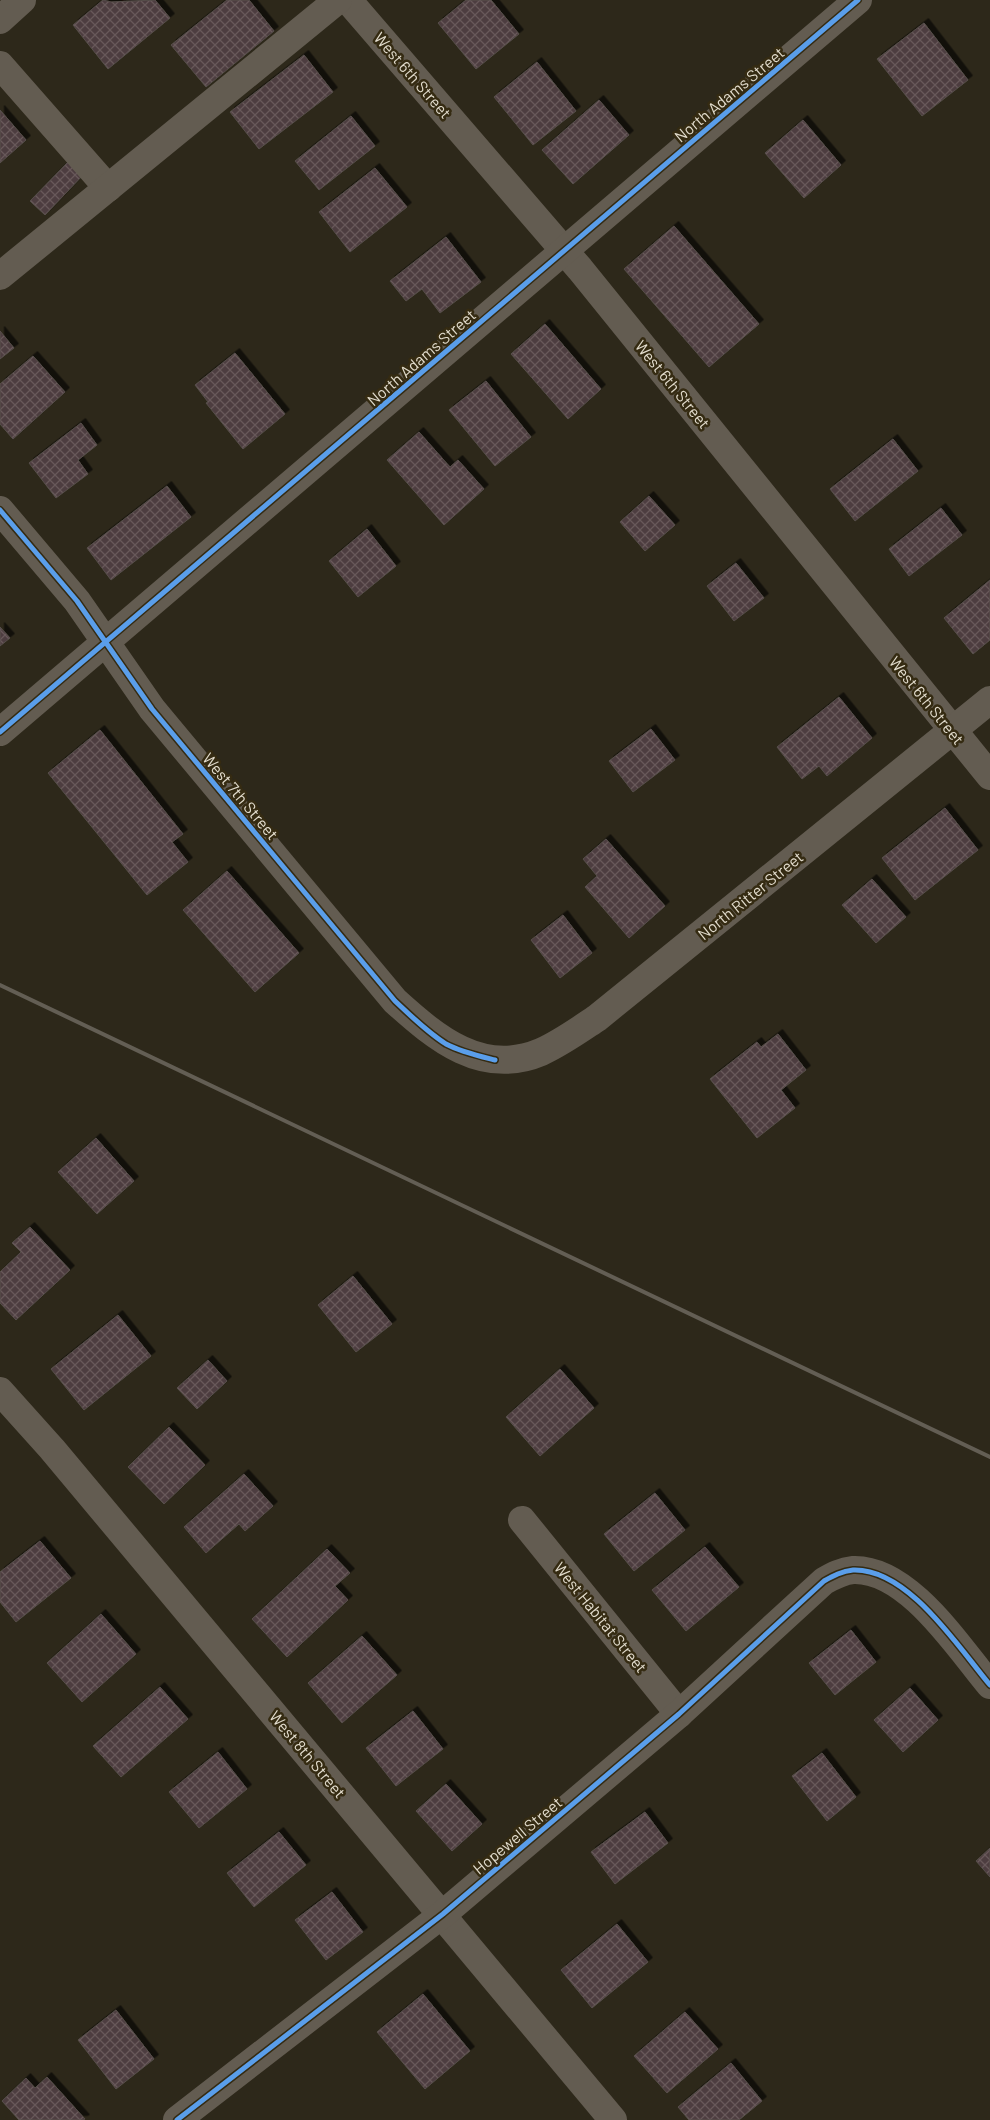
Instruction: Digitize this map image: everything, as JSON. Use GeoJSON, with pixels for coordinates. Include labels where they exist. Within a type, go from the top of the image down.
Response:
{"type":"FeatureCollection","features":[{"type":"Feature","properties":{"kind":"street"},"geometry":{"type":"LineString","coordinates":[[0,20],[22,0]]}},
{"type":"Feature","properties":{"kind":"street"},"geometry":{"type":"LineString","coordinates":[[0,276],[338,0]]}},
{"type":"Feature","properties":{"kind":"street","name":"West 6th Street"},"geometry":{"type":"LineString","coordinates":[[348,0],[565,250],[990,776]]}},
{"type":"Feature","properties":{"kind":"street","name":"North Adams Street"},"geometry":{"type":"LineString","coordinates":[[0,732],[858,0]]}},
{"type":"Feature","properties":{"kind":"street"},"geometry":{"type":"LineString","coordinates":[[0,65],[108,188]]}},
{"type":"Feature","properties":{"kind":"street","name":"West 7th Street"},"geometry":{"type":"LineString","coordinates":[[0,510],[77,601],[152,709],[395,1001],[447,1044],[470,1054],[495,1060]]}},
{"type":"Feature","properties":{"kind":"street","name":"North Ritter Street"},"geometry":{"type":"LineString","coordinates":[[495,1060],[518,1059],[541,1052],[568,1038],[597,1018],[990,700]]}},
{"type":"Feature","properties":{"kind":"street","name":"West 8th Street"},"geometry":{"type":"LineString","coordinates":[[0,1391],[58,1457],[443,1914],[613,2120]]}},
{"type":"Feature","properties":{"kind":"street","name":"West Habitat Street"},"geometry":{"type":"LineString","coordinates":[[522,1520],[679,1714]]}},
{"type":"Feature","properties":{"kind":"street","name":"Hopewell Street"},"geometry":{"type":"LineString","coordinates":[[177,2120],[443,1914],[679,1714],[824,1581],[839,1573],[852,1570],[867,1572],[888,1579],[907,1590],[920,1602],[990,1685]]}},
{"type":"Feature","properties":{"kind":"building"},"geometry":{"type":"Polygon","coordinates":[[[103,0],[111,2],[155,0],[170,18],[108,69],[73,25],[103,0]]]}},
{"type":"Feature","properties":{"kind":"building"},"geometry":{"type":"Polygon","coordinates":[[[227,0],[249,0],[274,31],[206,87],[171,45],[227,0]]]}},
{"type":"Feature","properties":{"kind":"building"},"geometry":{"type":"Polygon","coordinates":[[[466,0],[491,0],[519,34],[476,69],[438,23],[466,0]]]}},
{"type":"Feature","properties":{"kind":"building"},"geometry":{"type":"Polygon","coordinates":[[[924,23],[968,80],[922,116],[877,59],[924,23]]]}},
{"type":"Feature","properties":{"kind":"building"},"geometry":{"type":"Polygon","coordinates":[[[304,55],[333,92],[259,149],[230,112],[304,55]]]}},
{"type":"Feature","properties":{"kind":"building"},"geometry":{"type":"Polygon","coordinates":[[[537,62],[576,111],[533,145],[494,97],[537,62]]]}},
{"type":"Feature","properties":{"kind":"building"},"geometry":{"type":"Polygon","coordinates":[[[599,100],[629,135],[573,184],[542,150],[599,100]]]}},
{"type":"Feature","properties":{"kind":"building"},"geometry":{"type":"Polygon","coordinates":[[[0,110],[26,140],[0,163],[0,110]]]}},
{"type":"Feature","properties":{"kind":"building"},"geometry":{"type":"Polygon","coordinates":[[[351,116],[375,146],[319,190],[295,161],[351,116]]]}},
{"type":"Feature","properties":{"kind":"building"},"geometry":{"type":"Polygon","coordinates":[[[803,120],[841,165],[804,198],[765,153],[803,120]]]}},
{"type":"Feature","properties":{"kind":"building"},"geometry":{"type":"Polygon","coordinates":[[[69,161],[83,175],[45,215],[30,201],[69,161]]]}},
{"type":"Feature","properties":{"kind":"building"},"geometry":{"type":"Polygon","coordinates":[[[375,168],[407,207],[350,252],[319,212],[375,168]]]}},
{"type":"Feature","properties":{"kind":"building"},"geometry":{"type":"Polygon","coordinates":[[[674,226],[759,324],[709,367],[624,269],[674,226]]]}},
{"type":"Feature","properties":{"kind":"building"},"geometry":{"type":"Polygon","coordinates":[[[446,237],[481,282],[440,313],[422,289],[406,301],[390,281],[446,237]]]}},
{"type":"Feature","properties":{"kind":"building"},"geometry":{"type":"Polygon","coordinates":[[[545,324],[601,389],[568,419],[511,354],[545,324]]]}},
{"type":"Feature","properties":{"kind":"building"},"geometry":{"type":"Polygon","coordinates":[[[0,331],[14,348],[0,359],[0,331]]]}},
{"type":"Feature","properties":{"kind":"building"},"geometry":{"type":"Polygon","coordinates":[[[235,353],[285,414],[243,449],[206,403],[208,402],[195,385],[235,353]]]}},
{"type":"Feature","properties":{"kind":"building"},"geometry":{"type":"Polygon","coordinates":[[[33,356],[65,392],[13,439],[0,424],[0,384],[33,356]]]}},
{"type":"Feature","properties":{"kind":"building"},"geometry":{"type":"Polygon","coordinates":[[[486,381],[531,437],[495,466],[449,410],[486,381]]]}},
{"type":"Feature","properties":{"kind":"building"},"geometry":{"type":"Polygon","coordinates":[[[81,423],[97,445],[78,460],[88,474],[56,498],[29,463],[81,423]]]}},
{"type":"Feature","properties":{"kind":"building"},"geometry":{"type":"Polygon","coordinates":[[[419,432],[450,467],[458,460],[484,489],[444,525],[387,460],[419,432]]]}},
{"type":"Feature","properties":{"kind":"building"},"geometry":{"type":"Polygon","coordinates":[[[893,439],[918,471],[855,521],[830,489],[893,439]]]}},
{"type":"Feature","properties":{"kind":"building"},"geometry":{"type":"Polygon","coordinates":[[[167,486],[191,517],[111,580],[87,548],[167,486]]]}},
{"type":"Feature","properties":{"kind":"building"},"geometry":{"type":"Polygon","coordinates":[[[649,496],[675,525],[645,551],[620,522],[649,496]]]}},
{"type":"Feature","properties":{"kind":"building"},"geometry":{"type":"Polygon","coordinates":[[[941,508],[962,535],[909,576],[889,549],[941,508]]]}},
{"type":"Feature","properties":{"kind":"building"},"geometry":{"type":"Polygon","coordinates":[[[367,529],[396,566],[358,597],[329,561],[367,529]]]}},
{"type":"Feature","properties":{"kind":"building"},"geometry":{"type":"Polygon","coordinates":[[[736,563],[764,598],[734,621],[707,586],[736,563]]]}},
{"type":"Feature","properties":{"kind":"building"},"geometry":{"type":"Polygon","coordinates":[[[990,580],[990,640],[973,654],[944,618],[990,580]]]}},
{"type":"Feature","properties":{"kind":"building"},"geometry":{"type":"Polygon","coordinates":[[[0,627],[10,638],[0,646],[0,627]]]}},
{"type":"Feature","properties":{"kind":"building"},"geometry":{"type":"Polygon","coordinates":[[[839,697],[872,738],[827,776],[819,766],[802,779],[777,747],[839,697]]]}},
{"type":"Feature","properties":{"kind":"building"},"geometry":{"type":"Polygon","coordinates":[[[651,729],[675,760],[633,792],[609,761],[651,729]]]}},
{"type":"Feature","properties":{"kind":"building"},"geometry":{"type":"Polygon","coordinates":[[[100,730],[183,834],[172,842],[188,862],[147,895],[48,773],[100,730]]]}},
{"type":"Feature","properties":{"kind":"building"},"geometry":{"type":"Polygon","coordinates":[[[945,808],[978,850],[915,900],[882,858],[945,808]]]}},
{"type":"Feature","properties":{"kind":"building"},"geometry":{"type":"Polygon","coordinates":[[[606,839],[665,906],[629,938],[585,887],[597,876],[583,859],[606,839]]]}},
{"type":"Feature","properties":{"kind":"building"},"geometry":{"type":"Polygon","coordinates":[[[227,871],[299,953],[255,992],[183,910],[227,871]]]}},
{"type":"Feature","properties":{"kind":"building"},"geometry":{"type":"Polygon","coordinates":[[[872,879],[906,917],[876,943],[842,905],[872,879]]]}},
{"type":"Feature","properties":{"kind":"building"},"geometry":{"type":"Polygon","coordinates":[[[563,915],[592,953],[560,978],[531,940],[563,915]]]}},
{"type":"Feature","properties":{"kind":"building"},"geometry":{"type":"Polygon","coordinates":[[[778,1034],[806,1070],[781,1090],[795,1108],[757,1138],[710,1079],[757,1042],[761,1047],[778,1034]]]}},
{"type":"Feature","properties":{"kind":"building"},"geometry":{"type":"Polygon","coordinates":[[[96,1138],[134,1181],[97,1214],[58,1172],[96,1138]]]}},
{"type":"Feature","properties":{"kind":"building"},"geometry":{"type":"Polygon","coordinates":[[[30,1227],[70,1270],[16,1320],[0,1303],[0,1272],[21,1252],[12,1243],[30,1227]]]}},
{"type":"Feature","properties":{"kind":"building"},"geometry":{"type":"Polygon","coordinates":[[[353,1276],[392,1324],[356,1352],[318,1305],[353,1276]]]}},
{"type":"Feature","properties":{"kind":"building"},"geometry":{"type":"Polygon","coordinates":[[[118,1315],[151,1356],[84,1410],[51,1369],[118,1315]]]}},
{"type":"Feature","properties":{"kind":"building"},"geometry":{"type":"Polygon","coordinates":[[[208,1360],[227,1381],[197,1409],[177,1388],[208,1360]]]}},
{"type":"Feature","properties":{"kind":"building"},"geometry":{"type":"Polygon","coordinates":[[[560,1369],[594,1408],[540,1456],[506,1417],[560,1369]]]}},
{"type":"Feature","properties":{"kind":"building"},"geometry":{"type":"Polygon","coordinates":[[[169,1427],[205,1465],[164,1504],[128,1467],[169,1427]]]}},
{"type":"Feature","properties":{"kind":"building"},"geometry":{"type":"Polygon","coordinates":[[[244,1474],[273,1506],[245,1531],[239,1524],[206,1553],[184,1527],[244,1474]]]}},
{"type":"Feature","properties":{"kind":"building"},"geometry":{"type":"Polygon","coordinates":[[[655,1493],[685,1530],[634,1571],[604,1534],[655,1493]]]}},
{"type":"Feature","properties":{"kind":"building"},"geometry":{"type":"Polygon","coordinates":[[[40,1541],[71,1578],[16,1622],[0,1602],[0,1572],[40,1541]]]}},
{"type":"Feature","properties":{"kind":"building"},"geometry":{"type":"Polygon","coordinates":[[[705,1547],[739,1587],[686,1631],[652,1590],[705,1547]]]}},
{"type":"Feature","properties":{"kind":"building"},"geometry":{"type":"Polygon","coordinates":[[[327,1549],[350,1573],[335,1586],[348,1600],[287,1657],[252,1619],[327,1549]]]}},
{"type":"Feature","properties":{"kind":"building"},"geometry":{"type":"Polygon","coordinates":[[[101,1614],[136,1654],[82,1702],[47,1663],[101,1614]]]}},
{"type":"Feature","properties":{"kind":"building"},"geometry":{"type":"Polygon","coordinates":[[[851,1630],[876,1662],[835,1695],[809,1663],[851,1630]]]}},
{"type":"Feature","properties":{"kind":"building"},"geometry":{"type":"Polygon","coordinates":[[[362,1636],[397,1675],[342,1723],[308,1683],[362,1636]]]}},
{"type":"Feature","properties":{"kind":"building"},"geometry":{"type":"Polygon","coordinates":[[[160,1687],[188,1719],[121,1777],[93,1746],[160,1687]]]}},
{"type":"Feature","properties":{"kind":"building"},"geometry":{"type":"Polygon","coordinates":[[[910,1688],[938,1720],[903,1752],[874,1720],[910,1688]]]}},
{"type":"Feature","properties":{"kind":"building"},"geometry":{"type":"Polygon","coordinates":[[[413,1711],[443,1749],[396,1786],[366,1748],[413,1711]]]}},
{"type":"Feature","properties":{"kind":"building"},"geometry":{"type":"Polygon","coordinates":[[[218,1752],[247,1789],[199,1828],[169,1792],[218,1752]]]}},
{"type":"Feature","properties":{"kind":"building"},"geometry":{"type":"Polygon","coordinates":[[[822,1753],[856,1797],[827,1821],[792,1776],[822,1753]]]}},
{"type":"Feature","properties":{"kind":"building"},"geometry":{"type":"Polygon","coordinates":[[[446,1784],[482,1824],[452,1851],[416,1811],[446,1784]]]}},
{"type":"Feature","properties":{"kind":"building"},"geometry":{"type":"Polygon","coordinates":[[[645,1812],[668,1843],[615,1884],[591,1852],[645,1812]]]}},
{"type":"Feature","properties":{"kind":"building"},"geometry":{"type":"Polygon","coordinates":[[[279,1832],[306,1865],[254,1907],[227,1873],[279,1832]]]}},
{"type":"Feature","properties":{"kind":"building"},"geometry":{"type":"Polygon","coordinates":[[[990,1848],[990,1877],[976,1861],[990,1848]]]}},
{"type":"Feature","properties":{"kind":"building"},"geometry":{"type":"Polygon","coordinates":[[[332,1892],[363,1932],[326,1960],[295,1920],[332,1892]]]}},
{"type":"Feature","properties":{"kind":"building"},"geometry":{"type":"Polygon","coordinates":[[[617,1924],[648,1962],[592,2008],[561,1970],[617,1924]]]}},
{"type":"Feature","properties":{"kind":"building"},"geometry":{"type":"Polygon","coordinates":[[[423,1994],[470,2051],[425,2089],[377,2032],[423,1994]]]}},
{"type":"Feature","properties":{"kind":"building"},"geometry":{"type":"Polygon","coordinates":[[[116,2010],[154,2059],[116,2089],[78,2040],[116,2010]]]}},
{"type":"Feature","properties":{"kind":"building"},"geometry":{"type":"Polygon","coordinates":[[[685,2012],[718,2049],[667,2093],[634,2056],[685,2012]]]}},
{"type":"Feature","properties":{"kind":"building"},"geometry":{"type":"Polygon","coordinates":[[[731,2063],[762,2101],[739,2120],[689,2120],[678,2107],[731,2063]]]}},
{"type":"Feature","properties":{"kind":"building"},"geometry":{"type":"Polygon","coordinates":[[[47,2077],[85,2119],[19,2120],[2,2101],[26,2078],[35,2088],[47,2077]]]}},
{"type":"Feature","properties":{"kind":"railway"},"geometry":{"type":"LineString","coordinates":[[0,985],[990,1457]]}},
{"type":"Feature","properties":{"kind":"cycle path"},"geometry":{"type":"LineString","coordinates":[[0,732],[858,0]]}},
{"type":"Feature","properties":{"kind":"cycle path"},"geometry":{"type":"LineString","coordinates":[[0,510],[77,601],[152,709],[395,1001],[446,1044],[464,1052],[495,1060]]}},
{"type":"Feature","properties":{"kind":"cycle path"},"geometry":{"type":"LineString","coordinates":[[177,2120],[443,1914],[679,1714],[827,1579],[853,1570],[873,1573],[893,1582],[912,1595],[930,1612],[990,1685]]}}]}
